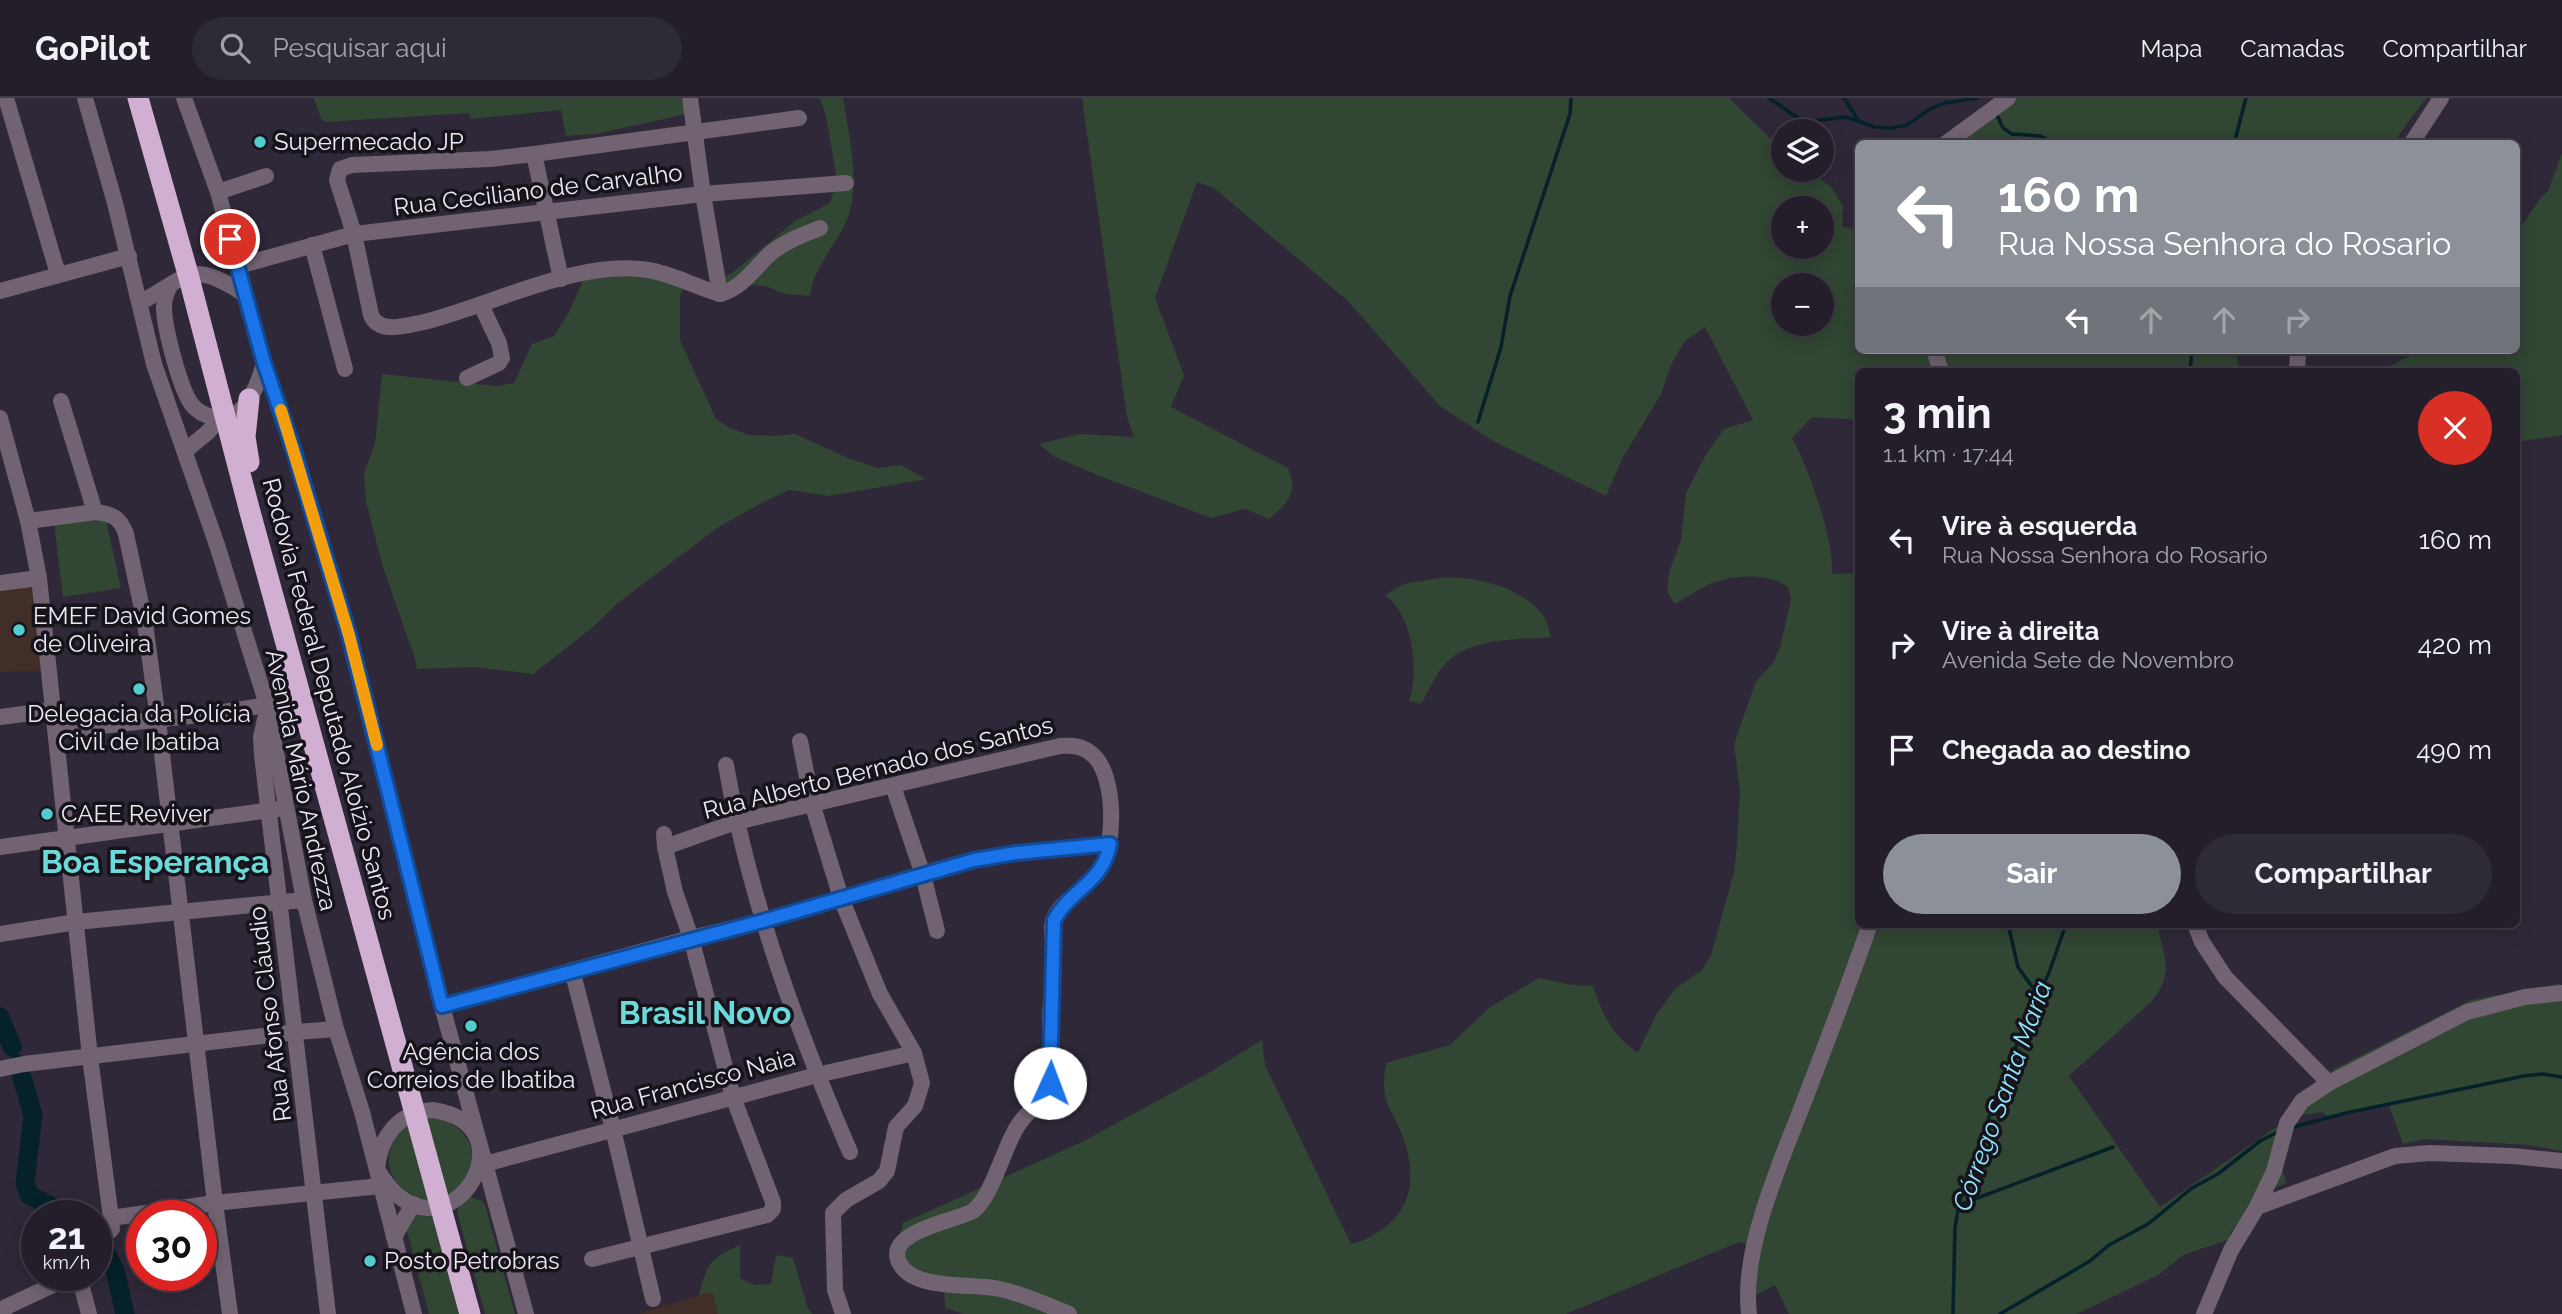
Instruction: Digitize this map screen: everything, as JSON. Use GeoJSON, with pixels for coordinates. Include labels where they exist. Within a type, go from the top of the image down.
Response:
{"type":"FeatureCollection","features":[{"type":"Feature","properties":{"kind":"highway","name":"Rodovia Federal Deputado Aloízio Santos"},"geometry":{"type":"LineString","coordinates":[[138,98],[179,242],[177,281],[223,418],[424,1111],[441,1208],[470,1314]]}},
{"type":"Feature","properties":{"kind":"highway"},"geometry":{"type":"LineString","coordinates":[[249,399],[245,437],[253,478],[250,512]]}},
{"type":"Feature","properties":{"kind":"street","name":"Avenida Mário Andrezza"},"geometry":{"type":"LineString","coordinates":[[85,98],[129,256],[154,364],[185,451],[267,707]]}},
{"type":"Feature","properties":{"kind":"street"},"geometry":{"type":"LineString","coordinates":[[184,98],[218,192],[264,363],[291,442],[349,635],[442,1006],[526,1314]]}},
{"type":"Feature","properties":{"kind":"street"},"geometry":{"type":"LineString","coordinates":[[690,98],[720,294]]}},
{"type":"Feature","properties":{"kind":"street"},"geometry":{"type":"LineString","coordinates":[[1950,140],[2008,98]]}},
{"type":"Feature","properties":{"kind":"street"},"geometry":{"type":"LineString","coordinates":[[2414,140],[2441,98]]}},
{"type":"Feature","properties":{"kind":"street"},"geometry":{"type":"LineString","coordinates":[[4,101],[58,274]]}},
{"type":"Feature","properties":{"kind":"street"},"geometry":{"type":"LineString","coordinates":[[799,118],[490,159],[352,165],[340,169],[337,174],[354,234],[370,315],[373,321],[382,326],[424,322],[561,279],[608,270],[661,273],[720,294],[744,282],[780,246],[820,228]]}},
{"type":"Feature","properties":{"kind":"street"},"geometry":{"type":"LineString","coordinates":[[534,154],[561,279]]}},
{"type":"Feature","properties":{"kind":"street"},"geometry":{"type":"LineString","coordinates":[[218,192],[266,176]]}},
{"type":"Feature","properties":{"kind":"street","name":"Rua Ceciliano de Carvalho"},"geometry":{"type":"LineString","coordinates":[[238,266],[354,234],[703,194],[846,183]]}},
{"type":"Feature","properties":{"kind":"street"},"geometry":{"type":"LineString","coordinates":[[312,245],[345,369]]}},
{"type":"Feature","properties":{"kind":"street"},"geometry":{"type":"LineString","coordinates":[[0,291],[129,256]]}},
{"type":"Feature","properties":{"kind":"street"},"geometry":{"type":"LineString","coordinates":[[140,303],[177,281],[198,273],[218,278],[244,294]]}},
{"type":"Feature","properties":{"kind":"street"},"geometry":{"type":"LineString","coordinates":[[177,281],[165,295],[164,308],[170,340],[186,394],[194,407],[203,414],[223,418]]}},
{"type":"Feature","properties":{"kind":"street"},"geometry":{"type":"LineString","coordinates":[[467,378],[499,363],[502,358],[499,343],[481,305]]}},
{"type":"Feature","properties":{"kind":"street"},"geometry":{"type":"LineString","coordinates":[[185,451],[223,418],[235,414],[249,399],[256,388],[264,363]]}},
{"type":"Feature","properties":{"kind":"street"},"geometry":{"type":"LineString","coordinates":[[61,401],[95,512]]}},
{"type":"Feature","properties":{"kind":"street"},"geometry":{"type":"LineString","coordinates":[[0,418],[28,521],[39,578],[68,840],[102,1200]]}},
{"type":"Feature","properties":{"kind":"street"},"geometry":{"type":"LineString","coordinates":[[28,521],[95,512],[115,516],[122,523],[126,534],[145,623],[158,720],[215,1200]]}},
{"type":"Feature","properties":{"kind":"street"},"geometry":{"type":"LineString","coordinates":[[0,583],[39,578]]}},
{"type":"Feature","properties":{"kind":"street"},"geometry":{"type":"LineString","coordinates":[[56,731],[267,707]]}},
{"type":"Feature","properties":{"kind":"street","name":"Rua Afonso Cláudio"},"geometry":{"type":"LineString","coordinates":[[267,707],[261,737],[278,809],[281,902],[328,1314]]}},
{"type":"Feature","properties":{"kind":"street"},"geometry":{"type":"LineString","coordinates":[[0,717],[54,710]]}},
{"type":"Feature","properties":{"kind":"street"},"geometry":{"type":"LineString","coordinates":[[800,741],[812,803],[841,898],[880,993],[914,1054],[922,1083],[915,1106],[896,1127],[887,1171],[880,1181],[839,1206],[832,1220],[835,1290],[843,1314]]}},
{"type":"Feature","properties":{"kind":"street","name":"Rua Alberto Bernado dos Santos"},"geometry":{"type":"LineString","coordinates":[[691,938],[675,892],[664,840],[1060,746],[1082,747],[1093,754],[1104,772],[1111,807],[1110,844]]}},
{"type":"Feature","properties":{"kind":"street"},"geometry":{"type":"LineString","coordinates":[[726,765],[736,822],[763,921],[817,1074],[850,1152]]}},
{"type":"Feature","properties":{"kind":"street"},"geometry":{"type":"LineString","coordinates":[[893,786],[923,875],[937,931]]}},
{"type":"Feature","properties":{"kind":"street","name":"Avenida Mário Andrezza"},"geometry":{"type":"LineString","coordinates":[[278,809],[336,1029],[362,1112],[414,1314]]}},
{"type":"Feature","properties":{"kind":"street"},"geometry":{"type":"LineString","coordinates":[[0,847],[68,840],[278,809]]}},
{"type":"Feature","properties":{"kind":"street"},"geometry":{"type":"LineString","coordinates":[[442,1006],[763,921],[989,857],[1110,844],[1098,874],[1065,904],[1054,920],[1050,1021],[1052,1073],[1047,1091],[1015,1129],[988,1189],[975,1210],[925,1227],[903,1243],[898,1256],[899,1263],[905,1270],[929,1282],[1000,1289],[1069,1314]]}},
{"type":"Feature","properties":{"kind":"street"},"geometry":{"type":"LineString","coordinates":[[0,933],[76,922],[304,900]]}},
{"type":"Feature","properties":{"kind":"street"},"geometry":{"type":"LineString","coordinates":[[1749,1314],[1746,1289],[1768,1202],[1869,928]]}},
{"type":"Feature","properties":{"kind":"street"},"geometry":{"type":"LineString","coordinates":[[2197,928],[2202,942],[2225,977],[2329,1083]]}},
{"type":"Feature","properties":{"kind":"street"},"geometry":{"type":"LineString","coordinates":[[592,1259],[767,1215],[773,1209],[773,1202],[733,1097],[691,938]]}},
{"type":"Feature","properties":{"kind":"street"},"geometry":{"type":"LineString","coordinates":[[572,970],[653,1299]]}},
{"type":"Feature","properties":{"kind":"street"},"geometry":{"type":"LineString","coordinates":[[2204,1314],[2231,1250],[2257,1207],[2274,1171],[2287,1123],[2302,1101],[2329,1083],[2467,1012],[2525,997],[2562,993]]}},
{"type":"Feature","properties":{"kind":"street"},"geometry":{"type":"LineString","coordinates":[[11,1066],[336,1029]]}},
{"type":"Feature","properties":{"kind":"street","name":"Rua Francisco Naia"},"geometry":{"type":"LineString","coordinates":[[485,1164],[817,1074],[914,1054]]}},
{"type":"Feature","properties":{"kind":"street"},"geometry":{"type":"LineString","coordinates":[[424,1111],[457,1117],[467,1125],[481,1146],[479,1166],[465,1192],[441,1208],[413,1205],[392,1191],[377,1169],[382,1146],[394,1125],[404,1117],[424,1111],[444,1108],[458,1097],[460,1072]]}},
{"type":"Feature","properties":{"kind":"street"},"geometry":{"type":"LineString","coordinates":[[362,1112],[377,1122],[394,1125]]}},
{"type":"Feature","properties":{"kind":"street"},"geometry":{"type":"LineString","coordinates":[[2257,1207],[2395,1156],[2429,1153],[2514,1156],[2562,1161]]}},
{"type":"Feature","properties":{"kind":"street"},"geometry":{"type":"LineString","coordinates":[[217,1203],[380,1186]]}},
{"type":"Feature","properties":{"kind":"street"},"geometry":{"type":"LineString","coordinates":[[465,1192],[494,1199]]}},
{"type":"Feature","properties":{"kind":"street"},"geometry":{"type":"LineString","coordinates":[[394,1237],[413,1205]]}},
{"type":"Feature","properties":{"kind":"street"},"geometry":{"type":"LineString","coordinates":[[217,1218],[230,1314]]}},
{"type":"Feature","properties":{"kind":"street"},"geometry":{"type":"LineString","coordinates":[[2,1314],[6,1307],[40,1291]]}},
{"type":"Feature","properties":{"kind":"street"},"geometry":{"type":"LineString","coordinates":[[83,1291],[89,1314]]}},
{"type":"Feature","properties":{"kind":"shaded area","name":"EMEF David Gomes de Oliveira"},"geometry":{"type":"Polygon","coordinates":[[[31,585],[43,671],[0,672],[0,590],[31,585]]]}},
{"type":"Feature","properties":{"kind":"shaded area"},"geometry":{"type":"Polygon","coordinates":[[[712,1291],[718,1314],[638,1314],[712,1291]]]}},
{"type":"Feature","properties":{"kind":"green space"},"geometry":{"type":"Polygon","coordinates":[[[314,98],[681,98],[686,114],[596,134],[566,136],[561,110],[470,119],[469,113],[326,122],[321,119],[314,98]]]}},
{"type":"Feature","properties":{"kind":"green space"},"geometry":{"type":"Polygon","coordinates":[[[820,98],[843,98],[854,176],[851,207],[846,222],[815,276],[810,296],[785,294],[766,286],[717,280],[732,273],[795,221],[830,203],[837,180],[826,116],[820,98]]]}},
{"type":"Feature","properties":{"kind":"green space"},"geometry":{"type":"Polygon","coordinates":[[[1082,98],[1729,98],[1771,139],[1771,182],[1825,182],[1843,206],[1842,226],[1855,230],[1855,354],[2237,354],[2239,368],[1855,368],[1855,420],[1812,417],[1792,438],[1825,524],[1832,574],[1855,573],[1855,928],[2158,928],[2166,964],[2166,973],[2159,991],[2152,1001],[2069,1076],[2160,1207],[2278,1126],[2277,1150],[2286,1183],[2262,1194],[2231,1232],[2228,1240],[2183,1255],[2160,1274],[2077,1314],[1789,1314],[1775,1285],[1756,1295],[1750,1292],[1755,1246],[1739,1242],[1566,1314],[963,1314],[945,1308],[944,1288],[893,1259],[903,1223],[1084,1141],[1210,1072],[1262,1040],[1265,1065],[1351,1244],[1371,1236],[1389,1224],[1399,1214],[1409,1190],[1410,1164],[1407,1151],[1385,1095],[1386,1063],[1450,1045],[1490,1007],[1539,978],[1593,986],[1610,1024],[1638,1053],[1656,1015],[1675,989],[1702,970],[1711,955],[1734,872],[1737,845],[1740,792],[1734,744],[1756,681],[1773,663],[1780,648],[1791,599],[1788,587],[1759,577],[1738,577],[1717,582],[1675,604],[1667,592],[1669,572],[1681,540],[1686,493],[1706,454],[1724,429],[1753,420],[1705,327],[1684,342],[1671,365],[1661,394],[1622,459],[1606,496],[1493,441],[1440,406],[1348,301],[1214,188],[1197,182],[1155,298],[1184,375],[1171,407],[1288,468],[1292,491],[1281,508],[1269,519],[1245,509],[1211,518],[1053,456],[1039,444],[1080,434],[1134,437],[1127,417],[1082,98]]]}},
{"type":"Feature","properties":{"kind":"green space"},"geometry":{"type":"Polygon","coordinates":[[[2006,98],[2426,98],[2395,140],[1959,140],[2006,98]]]}},
{"type":"Feature","properties":{"kind":"green space"},"geometry":{"type":"Polygon","coordinates":[[[2562,153],[2562,435],[2520,442],[2520,368],[2389,368],[2396,362],[2420,354],[2520,354],[2520,228],[2548,191],[2562,153]]]}},
{"type":"Feature","properties":{"kind":"green space"},"geometry":{"type":"Polygon","coordinates":[[[598,269],[686,279],[680,296],[680,340],[716,419],[728,427],[749,435],[795,434],[848,458],[878,468],[901,465],[926,479],[829,496],[789,490],[764,502],[720,526],[619,602],[593,627],[533,674],[474,667],[417,669],[383,567],[366,502],[364,473],[375,444],[382,374],[496,386],[514,383],[532,344],[554,336],[569,312],[582,282],[598,269]]]}},
{"type":"Feature","properties":{"kind":"green space"},"geometry":{"type":"Polygon","coordinates":[[[106,519],[121,588],[63,597],[54,522],[106,519]]]}},
{"type":"Feature","properties":{"kind":"green space"},"geometry":{"type":"Polygon","coordinates":[[[1446,577],[1473,579],[1513,591],[1525,598],[1544,617],[1551,637],[1496,641],[1458,654],[1443,666],[1421,704],[1409,701],[1414,674],[1411,643],[1402,615],[1385,595],[1404,584],[1446,577]]]}},
{"type":"Feature","properties":{"kind":"green space"},"geometry":{"type":"Polygon","coordinates":[[[2562,985],[2562,1151],[2529,1145],[2424,1139],[2403,1144],[2389,1105],[2328,1116],[2322,1112],[2302,1115],[2296,1109],[2334,1069],[2471,1000],[2562,985]]]}},
{"type":"Feature","properties":{"kind":"green space"},"geometry":{"type":"Polygon","coordinates":[[[426,1118],[447,1122],[456,1127],[469,1141],[472,1151],[470,1172],[448,1196],[426,1118]]]}},
{"type":"Feature","properties":{"kind":"green space"},"geometry":{"type":"Polygon","coordinates":[[[412,1122],[432,1201],[407,1194],[390,1171],[389,1153],[392,1144],[412,1122]]]}},
{"type":"Feature","properties":{"kind":"green space"},"geometry":{"type":"Polygon","coordinates":[[[471,1197],[485,1205],[515,1314],[485,1314],[457,1212],[462,1202],[471,1197]]]}},
{"type":"Feature","properties":{"kind":"green space"},"geometry":{"type":"Polygon","coordinates":[[[415,1213],[430,1215],[434,1220],[460,1314],[429,1314],[406,1227],[415,1213]]]}},
{"type":"Feature","properties":{"kind":"green space"},"geometry":{"type":"Polygon","coordinates":[[[740,1245],[740,1278],[754,1285],[771,1284],[776,1255],[793,1258],[808,1309],[813,1314],[718,1314],[712,1292],[699,1295],[702,1284],[711,1263],[740,1245]]]}},
{"type":"Feature","properties":{"kind":"waterway"},"geometry":{"type":"LineString","coordinates":[[1478,422],[1501,347],[1510,296],[1570,114],[1571,98]]}},
{"type":"Feature","properties":{"kind":"waterway"},"geometry":{"type":"LineString","coordinates":[[1769,98],[1798,118],[1814,121],[1846,117],[1875,127],[1891,128],[1907,125],[1930,109],[1945,103],[1978,98]]}},
{"type":"Feature","properties":{"kind":"waterway"},"geometry":{"type":"LineString","coordinates":[[1844,98],[1858,120]]}},
{"type":"Feature","properties":{"kind":"waterway","name":"Córrego Santa Maria"},"geometry":{"type":"LineString","coordinates":[[2235,140],[2246,98]]}},
{"type":"Feature","properties":{"kind":"waterway"},"geometry":{"type":"LineString","coordinates":[[1996,113],[2003,128],[2012,134],[2040,136],[2048,140]]}},
{"type":"Feature","properties":{"kind":"waterway","name":"Córrego Santa Maria"},"geometry":{"type":"LineString","coordinates":[[2190,368],[2192,354]]}},
{"type":"Feature","properties":{"kind":"waterway"},"geometry":{"type":"LineString","coordinates":[[2009,928],[2018,967],[2038,995]]}},
{"type":"Feature","properties":{"kind":"waterway","name":"Córrego Santa Maria"},"geometry":{"type":"LineString","coordinates":[[1953,1314],[1955,1227],[1961,1195],[2002,1081],[2049,973],[2065,928]]}},
{"type":"Feature","properties":{"kind":"waterway"},"geometry":{"type":"LineString","coordinates":[[0,1017],[12,1047]]}},
{"type":"Feature","properties":{"kind":"waterway"},"geometry":{"type":"LineString","coordinates":[[18,1064],[33,1115],[25,1183],[29,1195],[39,1200]]}},
{"type":"Feature","properties":{"kind":"waterway"},"geometry":{"type":"LineString","coordinates":[[2290,1128],[2346,1113],[2524,1076],[2543,1074],[2562,1077]]}},
{"type":"Feature","properties":{"kind":"waterway"},"geometry":{"type":"LineString","coordinates":[[2000,1314],[2090,1261],[2109,1245],[2148,1224],[2192,1188],[2218,1174],[2260,1141],[2280,1131]]}},
{"type":"Feature","properties":{"kind":"waterway"},"geometry":{"type":"LineString","coordinates":[[1959,1205],[2113,1147]]}},
{"type":"Feature","properties":{"kind":"waterway"},"geometry":{"type":"LineString","coordinates":[[112,1265],[125,1314]]}},
{"type":"Feature","properties":{"kind":"slow traffic"},"geometry":{"type":"LineString","coordinates":[[281,410],[349,635],[377,745]]}},
{"type":"Feature","properties":{"kind":"place","name":"Supermecado JP"},"geometry":{"type":"Point","coordinates":[260,142]}},
{"type":"Feature","properties":{"kind":"place","name":"EMEF David Gomes de Oliveira"},"geometry":{"type":"Point","coordinates":[19,630]}},
{"type":"Feature","properties":{"kind":"place","name":"Delegacia da Polícia Civil de Ibatiba"},"geometry":{"type":"Point","coordinates":[139,689]}},
{"type":"Feature","properties":{"kind":"place","name":"CAEE Reviver"},"geometry":{"type":"Point","coordinates":[47,814]}},
{"type":"Feature","properties":{"kind":"place","name":"Agência dos Correios de Ibatiba"},"geometry":{"type":"Point","coordinates":[471,1026]}},
{"type":"Feature","properties":{"kind":"place","name":"Posto Petrobras"},"geometry":{"type":"Point","coordinates":[370,1261]}},
{"type":"Feature","properties":{"kind":"district","name":"Boa Esperança"},"geometry":{"type":"Point","coordinates":[155,862]}},
{"type":"Feature","properties":{"kind":"district","name":"Brasil Novo"},"geometry":{"type":"Point","coordinates":[705,1013]}},
{"type":"Feature","properties":{"kind":"route"},"geometry":{"type":"LineString","coordinates":[[230,239],[264,363],[293,448],[355,655],[442,1006],[667,944],[763,921],[960,863],[1016,853],[1110,844],[1105,863],[1098,874],[1065,904],[1052,926],[1054,960],[1050,1083]]}}]}
